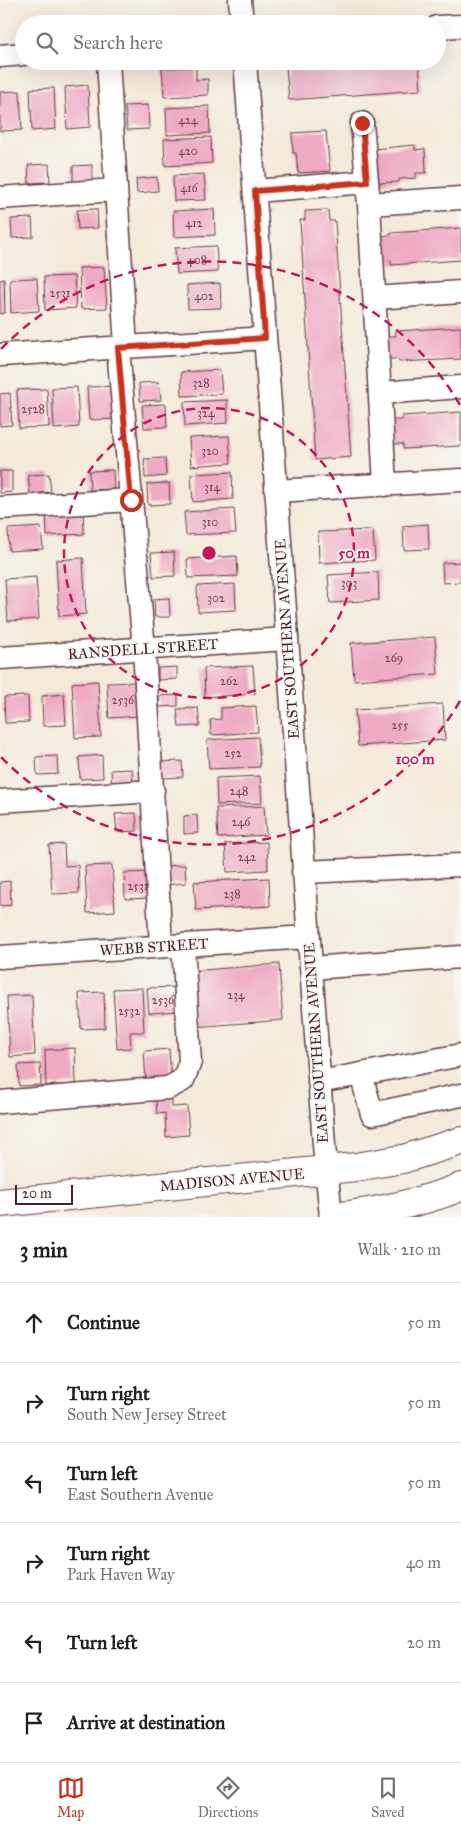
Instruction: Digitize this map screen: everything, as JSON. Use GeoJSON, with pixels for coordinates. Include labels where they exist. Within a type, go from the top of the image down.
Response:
{"type":"FeatureCollection","features":[{"type":"Feature","properties":{"kind":"main road","name":"MADISON AVENUE"},"geometry":{"type":"LineString","coordinates":[[0,1203],[326,1171],[403,1159],[461,1141]]}},
{"type":"Feature","properties":{"kind":"main road"},"geometry":{"type":"LineString","coordinates":[[332,1217],[410,1204],[461,1187]]}},
{"type":"Feature","properties":{"kind":"street"},"geometry":{"type":"LineString","coordinates":[[240,0],[241,15]]}},
{"type":"Feature","properties":{"kind":"street"},"geometry":{"type":"LineString","coordinates":[[446,27],[461,26]]}},
{"type":"Feature","properties":{"kind":"street"},"geometry":{"type":"LineString","coordinates":[[0,56],[15,55]]}},
{"type":"Feature","properties":{"kind":"street"},"geometry":{"type":"LineString","coordinates":[[0,1102],[168,1088],[184,1080],[190,1062],[172,946],[152,791],[144,649],[131,500],[108,70]]}},
{"type":"Feature","properties":{"kind":"street","name":"EAST SOUTHERN AVENUE"},"geometry":{"type":"LineString","coordinates":[[246,70],[308,937],[326,1171],[332,1217]]}},
{"type":"Feature","properties":{"kind":"street"},"geometry":{"type":"LineString","coordinates":[[362,123],[375,298],[385,485]]}},
{"type":"Feature","properties":{"kind":"street"},"geometry":{"type":"LineString","coordinates":[[255,191],[367,182]]}},
{"type":"Feature","properties":{"kind":"street"},"geometry":{"type":"LineString","coordinates":[[0,198],[115,190]]}},
{"type":"Feature","properties":{"kind":"street"},"geometry":{"type":"LineString","coordinates":[[369,204],[461,198]]}},
{"type":"Feature","properties":{"kind":"street"},"geometry":{"type":"LineString","coordinates":[[375,298],[461,292]]}},
{"type":"Feature","properties":{"kind":"street"},"geometry":{"type":"LineString","coordinates":[[0,355],[265,338]]}},
{"type":"Feature","properties":{"kind":"street"},"geometry":{"type":"LineString","coordinates":[[380,393],[461,386]]}},
{"type":"Feature","properties":{"kind":"street"},"geometry":{"type":"LineString","coordinates":[[276,492],[461,480]]}},
{"type":"Feature","properties":{"kind":"street"},"geometry":{"type":"LineString","coordinates":[[0,508],[131,500]]}},
{"type":"Feature","properties":{"kind":"street","name":"RANSDELL STREET"},"geometry":{"type":"LineString","coordinates":[[0,658],[287,639]]}},
{"type":"Feature","properties":{"kind":"street"},"geometry":{"type":"LineString","coordinates":[[0,801],[152,791]]}},
{"type":"Feature","properties":{"kind":"street"},"geometry":{"type":"LineString","coordinates":[[304,872],[461,865]]}},
{"type":"Feature","properties":{"kind":"street","name":"WEBB STREET"},"geometry":{"type":"LineString","coordinates":[[0,957],[308,937]]}},
{"type":"Feature","properties":{"kind":"street"},"geometry":{"type":"LineString","coordinates":[[311,968],[461,957]]}},
{"type":"Feature","properties":{"kind":"street"},"geometry":{"type":"LineString","coordinates":[[319,1082],[461,1055]]}},
{"type":"Feature","properties":{"kind":"street"},"geometry":{"type":"LineString","coordinates":[[361,1074],[372,1114],[461,1096]]}},
{"type":"Feature","properties":{"kind":"building"},"geometry":{"type":"Polygon","coordinates":[[[162,70],[196,70],[196,80],[208,79],[208,95],[164,97],[162,70]]]}},
{"type":"Feature","properties":{"kind":"building"},"geometry":{"type":"Polygon","coordinates":[[[286,70],[420,70],[421,90],[289,100],[286,70]]]}},
{"type":"Feature","properties":{"kind":"building"},"geometry":{"type":"Polygon","coordinates":[[[88,85],[90,127],[67,129],[65,87],[88,85]]]}},
{"type":"Feature","properties":{"kind":"building"},"geometry":{"type":"Polygon","coordinates":[[[54,88],[56,129],[32,131],[30,89],[54,88]]]}},
{"type":"Feature","properties":{"kind":"building"},"geometry":{"type":"Polygon","coordinates":[[[20,91],[22,130],[0,131],[0,92],[20,91]]]}},
{"type":"Feature","properties":{"kind":"building"},"geometry":{"type":"Polygon","coordinates":[[[148,105],[149,129],[127,130],[125,106],[148,105]]]}},
{"type":"Feature","properties":{"kind":"building"},"geometry":{"type":"Polygon","coordinates":[[[209,106],[210,133],[167,135],[166,108],[209,106]]]}},
{"type":"Feature","properties":{"kind":"building"},"geometry":{"type":"Polygon","coordinates":[[[326,131],[330,171],[298,173],[296,153],[293,153],[292,133],[326,131]]]}},
{"type":"Feature","properties":{"kind":"building"},"geometry":{"type":"Polygon","coordinates":[[[211,137],[212,163],[165,166],[164,139],[211,137]]]}},
{"type":"Feature","properties":{"kind":"building"},"geometry":{"type":"Polygon","coordinates":[[[415,145],[415,150],[425,149],[426,173],[416,173],[416,178],[399,179],[399,182],[377,183],[374,149],[415,145]]]}},
{"type":"Feature","properties":{"kind":"building"},"geometry":{"type":"Polygon","coordinates":[[[49,164],[50,182],[29,183],[28,165],[49,164]]]}},
{"type":"Feature","properties":{"kind":"building"},"geometry":{"type":"Polygon","coordinates":[[[92,165],[92,181],[73,182],[73,166],[92,165]]]}},
{"type":"Feature","properties":{"kind":"building"},"geometry":{"type":"Polygon","coordinates":[[[204,174],[206,200],[174,201],[173,176],[204,174]]]}},
{"type":"Feature","properties":{"kind":"building"},"geometry":{"type":"Polygon","coordinates":[[[157,177],[158,191],[137,193],[136,179],[157,177]]]}},
{"type":"Feature","properties":{"kind":"building"},"geometry":{"type":"Polygon","coordinates":[[[97,209],[98,228],[78,229],[77,210],[97,209]]]}},
{"type":"Feature","properties":{"kind":"building"},"geometry":{"type":"Polygon","coordinates":[[[214,209],[215,235],[174,237],[173,211],[214,209]]]}},
{"type":"Feature","properties":{"kind":"building"},"geometry":{"type":"Polygon","coordinates":[[[328,210],[329,221],[335,221],[351,457],[315,460],[300,220],[305,220],[305,211],[328,210]]]}},
{"type":"Feature","properties":{"kind":"building"},"geometry":{"type":"Polygon","coordinates":[[[32,218],[33,237],[12,238],[11,219],[32,218]]]}},
{"type":"Feature","properties":{"kind":"building"},"geometry":{"type":"Polygon","coordinates":[[[461,228],[461,260],[391,265],[391,260],[381,261],[379,236],[391,235],[391,233],[461,228]]]}},
{"type":"Feature","properties":{"kind":"building"},"geometry":{"type":"Polygon","coordinates":[[[216,246],[218,272],[177,274],[175,248],[216,246]]]}},
{"type":"Feature","properties":{"kind":"building"},"geometry":{"type":"Polygon","coordinates":[[[104,267],[107,308],[81,309],[79,268],[104,267]]]}},
{"type":"Feature","properties":{"kind":"building"},"geometry":{"type":"Polygon","coordinates":[[[74,276],[76,308],[45,310],[44,277],[74,276]]]}},
{"type":"Feature","properties":{"kind":"building"},"geometry":{"type":"Polygon","coordinates":[[[37,278],[39,311],[11,313],[10,279],[37,278]]]}},
{"type":"Feature","properties":{"kind":"building"},"geometry":{"type":"Polygon","coordinates":[[[4,279],[5,313],[0,314],[0,280],[4,279]]]}},
{"type":"Feature","properties":{"kind":"building"},"geometry":{"type":"Polygon","coordinates":[[[220,283],[221,308],[188,309],[187,285],[220,283]]]}},
{"type":"Feature","properties":{"kind":"building"},"geometry":{"type":"Polygon","coordinates":[[[461,327],[461,359],[399,362],[398,359],[388,359],[387,336],[396,336],[395,331],[461,327]]]}},
{"type":"Feature","properties":{"kind":"building"},"geometry":{"type":"Polygon","coordinates":[[[220,370],[222,394],[182,396],[181,372],[220,370]]]}},
{"type":"Feature","properties":{"kind":"building"},"geometry":{"type":"Polygon","coordinates":[[[159,382],[161,400],[140,401],[139,383],[159,382]]]}},
{"type":"Feature","properties":{"kind":"building"},"geometry":{"type":"Polygon","coordinates":[[[116,386],[118,419],[89,420],[87,387],[116,386]]]}},
{"type":"Feature","properties":{"kind":"building"},"geometry":{"type":"Polygon","coordinates":[[[77,387],[79,427],[54,429],[52,388],[77,387]]]}},
{"type":"Feature","properties":{"kind":"building"},"geometry":{"type":"Polygon","coordinates":[[[47,389],[49,427],[19,428],[17,390],[47,389]]]}},
{"type":"Feature","properties":{"kind":"building"},"geometry":{"type":"Polygon","coordinates":[[[10,393],[12,425],[0,426],[0,394],[10,393]]]}},
{"type":"Feature","properties":{"kind":"building"},"geometry":{"type":"Polygon","coordinates":[[[227,400],[228,423],[185,426],[184,402],[227,400]]]}},
{"type":"Feature","properties":{"kind":"building"},"geometry":{"type":"Polygon","coordinates":[[[166,404],[167,427],[144,428],[142,405],[166,404]]]}},
{"type":"Feature","properties":{"kind":"building"},"geometry":{"type":"Polygon","coordinates":[[[461,412],[461,446],[403,449],[403,444],[392,444],[391,420],[402,420],[402,416],[461,412]]]}},
{"type":"Feature","properties":{"kind":"building"},"geometry":{"type":"Polygon","coordinates":[[[229,436],[231,463],[191,466],[189,438],[229,436]]]}},
{"type":"Feature","properties":{"kind":"building"},"geometry":{"type":"Polygon","coordinates":[[[165,458],[166,476],[145,478],[144,459],[165,458]]]}},
{"type":"Feature","properties":{"kind":"building"},"geometry":{"type":"Polygon","coordinates":[[[113,470],[114,489],[90,490],[89,471],[113,470]]]}},
{"type":"Feature","properties":{"kind":"building"},"geometry":{"type":"Polygon","coordinates":[[[0,471],[12,471],[12,492],[0,493],[0,471]]]}},
{"type":"Feature","properties":{"kind":"building"},"geometry":{"type":"Polygon","coordinates":[[[232,472],[233,499],[193,502],[191,474],[232,472]]]}},
{"type":"Feature","properties":{"kind":"building"},"geometry":{"type":"Polygon","coordinates":[[[49,474],[51,492],[30,494],[28,475],[49,474]]]}},
{"type":"Feature","properties":{"kind":"building"},"geometry":{"type":"Polygon","coordinates":[[[169,483],[170,504],[148,505],[147,484],[169,483]]]}},
{"type":"Feature","properties":{"kind":"building"},"geometry":{"type":"Polygon","coordinates":[[[83,508],[84,534],[47,536],[46,510],[83,508]]]}},
{"type":"Feature","properties":{"kind":"building"},"geometry":{"type":"Polygon","coordinates":[[[234,509],[236,533],[186,535],[184,512],[234,509]]]}},
{"type":"Feature","properties":{"kind":"building"},"geometry":{"type":"Polygon","coordinates":[[[428,524],[429,549],[404,550],[403,526],[428,524]]]}},
{"type":"Feature","properties":{"kind":"building"},"geometry":{"type":"Polygon","coordinates":[[[41,527],[43,549],[9,551],[8,529],[41,527]]]}},
{"type":"Feature","properties":{"kind":"building"},"geometry":{"type":"Polygon","coordinates":[[[373,530],[375,560],[319,563],[318,532],[373,530]]]}},
{"type":"Feature","properties":{"kind":"building"},"geometry":{"type":"Polygon","coordinates":[[[174,552],[175,576],[153,577],[151,553],[174,552]]]}},
{"type":"Feature","properties":{"kind":"building"},"geometry":{"type":"Polygon","coordinates":[[[237,556],[238,576],[188,578],[187,559],[237,556]]]}},
{"type":"Feature","properties":{"kind":"building"},"geometry":{"type":"Polygon","coordinates":[[[83,558],[86,614],[59,616],[56,560],[83,558]]]}},
{"type":"Feature","properties":{"kind":"building"},"geometry":{"type":"Polygon","coordinates":[[[461,562],[461,582],[443,583],[442,563],[461,562]]]}},
{"type":"Feature","properties":{"kind":"building"},"geometry":{"type":"Polygon","coordinates":[[[378,572],[379,600],[330,603],[328,575],[378,572]]]}},
{"type":"Feature","properties":{"kind":"building"},"geometry":{"type":"Polygon","coordinates":[[[36,577],[39,619],[8,621],[5,579],[36,577]]]}},
{"type":"Feature","properties":{"kind":"building"},"geometry":{"type":"Polygon","coordinates":[[[235,584],[236,610],[198,612],[197,586],[235,584]]]}},
{"type":"Feature","properties":{"kind":"building"},"geometry":{"type":"Polygon","coordinates":[[[169,598],[170,617],[155,617],[154,599],[169,598]]]}},
{"type":"Feature","properties":{"kind":"building"},"geometry":{"type":"Polygon","coordinates":[[[435,637],[438,674],[354,680],[351,643],[435,637]]]}},
{"type":"Feature","properties":{"kind":"building"},"geometry":{"type":"Polygon","coordinates":[[[253,666],[255,694],[205,697],[204,668],[253,666]]]}},
{"type":"Feature","properties":{"kind":"building"},"geometry":{"type":"Polygon","coordinates":[[[177,667],[177,679],[158,680],[158,668],[177,667]]]}},
{"type":"Feature","properties":{"kind":"building"},"geometry":{"type":"Polygon","coordinates":[[[98,681],[101,737],[75,738],[72,683],[98,681]]]}},
{"type":"Feature","properties":{"kind":"building"},"geometry":{"type":"Polygon","coordinates":[[[136,682],[138,716],[109,718],[107,683],[136,682]]]}},
{"type":"Feature","properties":{"kind":"building"},"geometry":{"type":"Polygon","coordinates":[[[64,694],[66,725],[43,726],[42,696],[64,694]]]}},
{"type":"Feature","properties":{"kind":"building"},"geometry":{"type":"Polygon","coordinates":[[[178,695],[178,706],[159,707],[159,696],[178,695]]]}},
{"type":"Feature","properties":{"kind":"building"},"geometry":{"type":"Polygon","coordinates":[[[28,696],[29,722],[5,723],[4,697],[28,696]]]}},
{"type":"Feature","properties":{"kind":"building"},"geometry":{"type":"Polygon","coordinates":[[[443,704],[445,740],[358,746],[355,710],[443,704]]]}},
{"type":"Feature","properties":{"kind":"building"},"geometry":{"type":"Polygon","coordinates":[[[256,706],[258,732],[211,735],[210,720],[221,719],[221,708],[256,706]]]}},
{"type":"Feature","properties":{"kind":"building"},"geometry":{"type":"Polygon","coordinates":[[[198,708],[200,726],[179,727],[177,709],[198,708]]]}},
{"type":"Feature","properties":{"kind":"building"},"geometry":{"type":"Polygon","coordinates":[[[258,737],[260,767],[209,769],[207,740],[258,737]]]}},
{"type":"Feature","properties":{"kind":"building"},"geometry":{"type":"Polygon","coordinates":[[[102,755],[103,778],[80,779],[79,757],[102,755]]]}},
{"type":"Feature","properties":{"kind":"building"},"geometry":{"type":"Polygon","coordinates":[[[57,756],[58,774],[37,775],[36,757],[57,756]]]}},
{"type":"Feature","properties":{"kind":"building"},"geometry":{"type":"Polygon","coordinates":[[[182,761],[183,777],[162,778],[160,762],[182,761]]]}},
{"type":"Feature","properties":{"kind":"building"},"geometry":{"type":"Polygon","coordinates":[[[132,769],[133,787],[112,788],[111,770],[132,769]]]}},
{"type":"Feature","properties":{"kind":"building"},"geometry":{"type":"Polygon","coordinates":[[[260,776],[262,803],[217,805],[216,778],[260,776]]]}},
{"type":"Feature","properties":{"kind":"building"},"geometry":{"type":"Polygon","coordinates":[[[264,806],[266,835],[218,838],[216,808],[264,806]]]}},
{"type":"Feature","properties":{"kind":"building"},"geometry":{"type":"Polygon","coordinates":[[[136,813],[137,831],[117,832],[115,814],[136,813]]]}},
{"type":"Feature","properties":{"kind":"building"},"geometry":{"type":"Polygon","coordinates":[[[197,815],[198,833],[184,834],[184,816],[197,815]]]}},
{"type":"Feature","properties":{"kind":"building"},"geometry":{"type":"Polygon","coordinates":[[[267,842],[268,870],[227,872],[225,844],[267,842]]]}},
{"type":"Feature","properties":{"kind":"building"},"geometry":{"type":"Polygon","coordinates":[[[64,844],[65,866],[78,865],[79,893],[52,894],[49,845],[64,844]]]}},
{"type":"Feature","properties":{"kind":"building"},"geometry":{"type":"Polygon","coordinates":[[[112,865],[115,911],[87,913],[85,866],[112,865]]]}},
{"type":"Feature","properties":{"kind":"building"},"geometry":{"type":"Polygon","coordinates":[[[185,865],[186,883],[165,885],[164,866],[185,865]]]}},
{"type":"Feature","properties":{"kind":"building"},"geometry":{"type":"Polygon","coordinates":[[[151,872],[152,898],[125,899],[124,873],[151,872]]]}},
{"type":"Feature","properties":{"kind":"building"},"geometry":{"type":"Polygon","coordinates":[[[269,878],[270,906],[196,910],[194,882],[269,878]]]}},
{"type":"Feature","properties":{"kind":"building"},"geometry":{"type":"Polygon","coordinates":[[[10,881],[11,905],[0,906],[0,882],[10,881]]]}},
{"type":"Feature","properties":{"kind":"building"},"geometry":{"type":"Polygon","coordinates":[[[279,964],[283,1020],[194,1027],[190,971],[279,964]]]}},
{"type":"Feature","properties":{"kind":"building"},"geometry":{"type":"Polygon","coordinates":[[[177,987],[179,1011],[149,1013],[147,988],[177,987]]]}},
{"type":"Feature","properties":{"kind":"building"},"geometry":{"type":"Polygon","coordinates":[[[142,988],[144,1032],[130,1032],[131,1048],[117,1049],[113,989],[142,988]]]}},
{"type":"Feature","properties":{"kind":"building"},"geometry":{"type":"Polygon","coordinates":[[[104,992],[105,1028],[81,1029],[79,993],[104,992]]]}},
{"type":"Feature","properties":{"kind":"building"},"geometry":{"type":"Polygon","coordinates":[[[32,995],[35,1055],[10,1057],[7,996],[32,995]]]}},
{"type":"Feature","properties":{"kind":"building"},"geometry":{"type":"Polygon","coordinates":[[[75,1048],[76,1084],[46,1086],[45,1050],[75,1048]]]}},
{"type":"Feature","properties":{"kind":"building"},"geometry":{"type":"Polygon","coordinates":[[[169,1049],[171,1080],[146,1082],[144,1051],[169,1049]]]}},
{"type":"Feature","properties":{"kind":"building"},"geometry":{"type":"Polygon","coordinates":[[[40,1064],[41,1085],[19,1086],[18,1065],[40,1064]]]}},
{"type":"Feature","properties":{"kind":"building"},"geometry":{"type":"Polygon","coordinates":[[[172,1098],[172,1107],[187,1106],[189,1135],[166,1137],[165,1113],[157,1114],[156,1099],[172,1098]]]}},
{"type":"Feature","properties":{"kind":"route"},"geometry":{"type":"LineString","coordinates":[[131,500],[118,348],[265,338],[255,191],[367,182],[362,123]]}}]}
